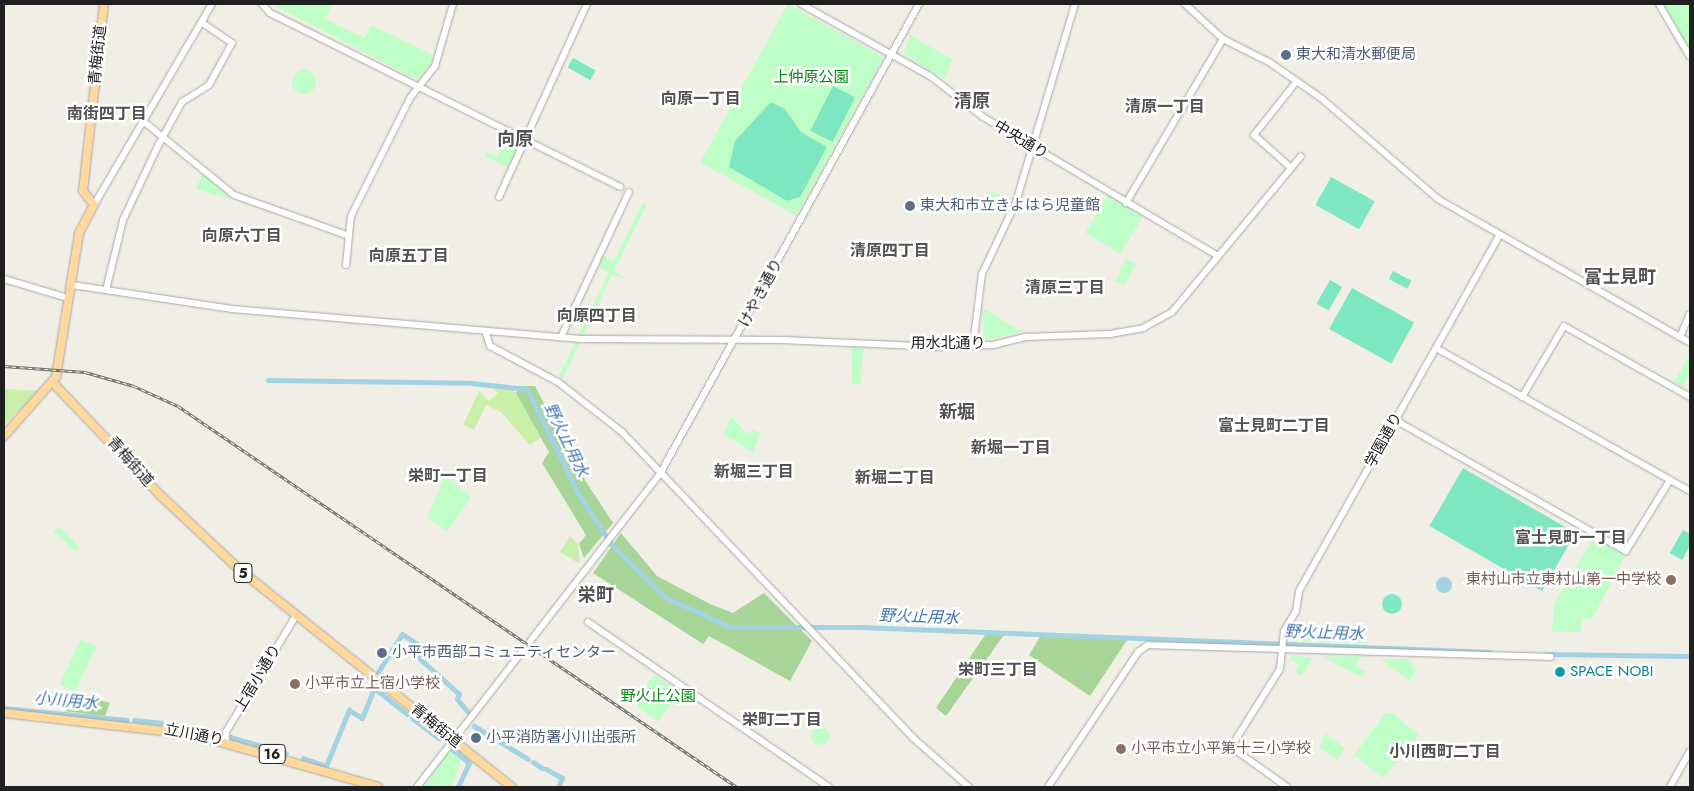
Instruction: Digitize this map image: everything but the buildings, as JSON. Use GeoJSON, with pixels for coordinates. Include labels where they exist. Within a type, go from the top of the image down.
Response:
{"type":"FeatureCollection","features":[{"type":"Feature","properties":{"kind":"main road","name":"青梅街道"},"geometry":{"type":"LineString","coordinates":[[94,205],[83,191],[104,4]]}},
{"type":"Feature","properties":{"kind":"main road"},"geometry":{"type":"LineString","coordinates":[[4,436],[54,384],[80,228],[94,205]]}},
{"type":"Feature","properties":{"kind":"main road","name":"青梅街道"},"geometry":{"type":"LineString","coordinates":[[54,384],[178,513],[294,617],[512,787]]}},
{"type":"Feature","properties":{"kind":"main road","name":"立川通り"},"geometry":{"type":"LineString","coordinates":[[4,714],[158,728],[226,741],[378,787]]}},
{"type":"Feature","properties":{"kind":"street"},"geometry":{"type":"LineString","coordinates":[[94,205],[212,4]]}},
{"type":"Feature","properties":{"kind":"street"},"geometry":{"type":"LineString","coordinates":[[262,4],[270,13],[527,139],[620,187]]}},
{"type":"Feature","properties":{"kind":"street"},"geometry":{"type":"LineString","coordinates":[[346,265],[351,216],[420,86],[435,66],[453,4]]}},
{"type":"Feature","properties":{"kind":"street"},"geometry":{"type":"LineString","coordinates":[[499,197],[587,4]]}},
{"type":"Feature","properties":{"kind":"street","name":"中央通り"},"geometry":{"type":"LineString","coordinates":[[801,4],[891,55],[1032,147],[1218,256]]}},
{"type":"Feature","properties":{"kind":"street","name":"けやき通り"},"geometry":{"type":"LineString","coordinates":[[417,787],[661,472],[736,340],[919,4]]}},
{"type":"Feature","properties":{"kind":"street"},"geometry":{"type":"LineString","coordinates":[[973,345],[982,274],[1013,209],[1075,4]]}},
{"type":"Feature","properties":{"kind":"street"},"geometry":{"type":"LineString","coordinates":[[1185,4],[1223,38],[1297,81],[1338,111],[1432,195],[1690,343]]}},
{"type":"Feature","properties":{"kind":"street"},"geometry":{"type":"LineString","coordinates":[[1659,4],[1690,57]]}},
{"type":"Feature","properties":{"kind":"street"},"geometry":{"type":"LineString","coordinates":[[106,290],[123,220],[164,134],[182,102],[209,85],[232,43],[201,22]]}},
{"type":"Feature","properties":{"kind":"street"},"geometry":{"type":"LineString","coordinates":[[1126,203],[1223,38]]}},
{"type":"Feature","properties":{"kind":"street"},"geometry":{"type":"LineString","coordinates":[[1289,166],[1254,135],[1297,81]]}},
{"type":"Feature","properties":{"kind":"street"},"geometry":{"type":"LineString","coordinates":[[143,121],[164,134],[234,195],[349,236]]}},
{"type":"Feature","properties":{"kind":"street","name":"用水北通り"},"geometry":{"type":"LineString","coordinates":[[72,284],[232,309],[486,333],[593,340],[736,340],[973,345],[1143,328],[1178,307],[1289,166],[1302,156]]}},
{"type":"Feature","properties":{"kind":"street"},"geometry":{"type":"LineString","coordinates":[[561,337],[629,192]]}},
{"type":"Feature","properties":{"kind":"street","name":"学園通り"},"geometry":{"type":"LineString","coordinates":[[1287,787],[1231,748],[1280,669],[1282,637],[1299,592],[1500,234]]}},
{"type":"Feature","properties":{"kind":"street"},"geometry":{"type":"LineString","coordinates":[[4,279],[68,298]]}},
{"type":"Feature","properties":{"kind":"street"},"geometry":{"type":"LineString","coordinates":[[1680,337],[1690,314]]}},
{"type":"Feature","properties":{"kind":"street"},"geometry":{"type":"LineString","coordinates":[[1522,397],[1564,326],[1690,397]]}},
{"type":"Feature","properties":{"kind":"street"},"geometry":{"type":"LineString","coordinates":[[486,333],[490,346],[545,373],[597,409],[661,472],[931,757],[969,787]]}},
{"type":"Feature","properties":{"kind":"street"},"geometry":{"type":"LineString","coordinates":[[1436,348],[1690,492]]}},
{"type":"Feature","properties":{"kind":"street"},"geometry":{"type":"LineString","coordinates":[[1396,420],[1626,551],[1670,480]]}},
{"type":"Feature","properties":{"kind":"street","name":"上宿小通り"},"geometry":{"type":"LineString","coordinates":[[226,741],[226,732],[294,617]]}},
{"type":"Feature","properties":{"kind":"street"},"geometry":{"type":"LineString","coordinates":[[588,622],[829,787]]}},
{"type":"Feature","properties":{"kind":"street"},"geometry":{"type":"LineString","coordinates":[[1048,787],[1145,646],[1282,647],[1551,657]]}},
{"type":"Feature","properties":{"kind":"street"},"geometry":{"type":"LineString","coordinates":[[1670,787],[1690,750]]}},
{"type":"Feature","properties":{"kind":"green space"},"geometry":{"type":"Polygon","coordinates":[[[271,4],[332,4],[325,19],[365,38],[371,25],[436,56],[418,80],[271,4]]]}},
{"type":"Feature","properties":{"kind":"green space","name":"上仲原公園"},"geometry":{"type":"Polygon","coordinates":[[[788,4],[884,57],[796,216],[700,162],[788,4]]]}},
{"type":"Feature","properties":{"kind":"green space"},"geometry":{"type":"Polygon","coordinates":[[[1662,4],[1690,4],[1690,53],[1662,4]]]}},
{"type":"Feature","properties":{"kind":"green space"},"geometry":{"type":"Polygon","coordinates":[[[910,35],[952,59],[945,79],[904,54],[910,35]]]}},
{"type":"Feature","properties":{"kind":"green space"},"geometry":{"type":"Polygon","coordinates":[[[573,58],[596,71],[590,80],[568,68],[573,58]]]}},
{"type":"Feature","properties":{"kind":"green space"},"geometry":{"type":"Polygon","coordinates":[[[304,70],[313,73],[316,82],[313,91],[304,94],[295,91],[292,82],[295,73],[304,70]]]}},
{"type":"Feature","properties":{"kind":"green space"},"geometry":{"type":"Polygon","coordinates":[[[833,86],[855,97],[833,142],[810,131],[833,86]]]}},
{"type":"Feature","properties":{"kind":"green space"},"geometry":{"type":"Polygon","coordinates":[[[771,102],[785,109],[801,132],[827,147],[800,197],[787,201],[729,167],[735,141],[771,102]]]}},
{"type":"Feature","properties":{"kind":"green space"},"geometry":{"type":"Polygon","coordinates":[[[509,133],[523,139],[509,168],[485,156],[487,152],[497,156],[509,133]]]}},
{"type":"Feature","properties":{"kind":"green space"},"geometry":{"type":"Polygon","coordinates":[[[203,173],[231,196],[230,199],[196,189],[203,173]]]}},
{"type":"Feature","properties":{"kind":"green space"},"geometry":{"type":"Polygon","coordinates":[[[1331,177],[1375,201],[1359,229],[1315,205],[1331,177]]]}},
{"type":"Feature","properties":{"kind":"green space"},"geometry":{"type":"Polygon","coordinates":[[[991,190],[1008,200],[1004,208],[986,198],[991,190]]]}},
{"type":"Feature","properties":{"kind":"green space"},"geometry":{"type":"Polygon","coordinates":[[[1108,195],[1143,216],[1120,254],[1085,233],[1108,195]]]}},
{"type":"Feature","properties":{"kind":"green space"},"geometry":{"type":"Polygon","coordinates":[[[643,202],[647,204],[614,271],[625,278],[612,275],[563,378],[559,376],[609,273],[596,266],[601,255],[614,261],[643,202]]]}},
{"type":"Feature","properties":{"kind":"green space"},"geometry":{"type":"Polygon","coordinates":[[[1126,259],[1136,264],[1125,285],[1115,280],[1126,259]]]}},
{"type":"Feature","properties":{"kind":"green space"},"geometry":{"type":"Polygon","coordinates":[[[1393,271],[1412,281],[1407,289],[1389,279],[1393,271]]]}},
{"type":"Feature","properties":{"kind":"green space"},"geometry":{"type":"Polygon","coordinates":[[[1330,280],[1342,287],[1329,310],[1316,303],[1330,280]]]}},
{"type":"Feature","properties":{"kind":"green space"},"geometry":{"type":"Polygon","coordinates":[[[1352,288],[1414,322],[1391,364],[1329,329],[1352,288]]]}},
{"type":"Feature","properties":{"kind":"green space"},"geometry":{"type":"Polygon","coordinates":[[[982,308],[1023,332],[985,340],[982,308]]]}},
{"type":"Feature","properties":{"kind":"green space"},"geometry":{"type":"Polygon","coordinates":[[[852,347],[864,348],[860,385],[852,384],[852,347]]]}},
{"type":"Feature","properties":{"kind":"green space"},"geometry":{"type":"Polygon","coordinates":[[[1690,355],[1690,373],[1682,387],[1674,382],[1690,355]]]}},
{"type":"Feature","properties":{"kind":"green space"},"geometry":{"type":"Polygon","coordinates":[[[491,386],[509,387],[516,393],[542,437],[530,445],[501,412],[486,405],[474,430],[463,425],[479,391],[489,401],[498,393],[491,386]]]}},
{"type":"Feature","properties":{"kind":"green space"},"geometry":{"type":"Polygon","coordinates":[[[519,386],[535,386],[579,471],[613,523],[584,558],[579,544],[586,535],[542,463],[549,452],[516,393],[519,386]]]}},
{"type":"Feature","properties":{"kind":"green space"},"geometry":{"type":"Polygon","coordinates":[[[4,389],[38,391],[4,425],[4,389]]]}},
{"type":"Feature","properties":{"kind":"green space"},"geometry":{"type":"Polygon","coordinates":[[[731,416],[747,434],[753,430],[761,433],[753,452],[723,434],[731,416]]]}},
{"type":"Feature","properties":{"kind":"green space"},"geometry":{"type":"Polygon","coordinates":[[[1463,468],[1576,533],[1542,591],[1430,526],[1463,468]]]}},
{"type":"Feature","properties":{"kind":"green space"},"geometry":{"type":"Polygon","coordinates":[[[445,476],[471,497],[448,531],[427,518],[445,476]]]}},
{"type":"Feature","properties":{"kind":"green space"},"geometry":{"type":"Polygon","coordinates":[[[59,526],[80,548],[76,552],[54,532],[59,526]]]}},
{"type":"Feature","properties":{"kind":"green space"},"geometry":{"type":"Polygon","coordinates":[[[1683,530],[1690,534],[1690,546],[1682,560],[1670,553],[1683,530]]]}},
{"type":"Feature","properties":{"kind":"green space"},"geometry":{"type":"Polygon","coordinates":[[[621,533],[657,576],[710,604],[733,613],[764,593],[812,641],[790,681],[709,636],[703,644],[593,573],[621,533]]]}},
{"type":"Feature","properties":{"kind":"green space"},"geometry":{"type":"Polygon","coordinates":[[[570,536],[578,544],[580,564],[560,552],[570,536]]]}},
{"type":"Feature","properties":{"kind":"green space"},"geometry":{"type":"Polygon","coordinates":[[[1594,537],[1625,556],[1592,619],[1583,617],[1580,632],[1552,632],[1554,604],[1594,537]]]}},
{"type":"Feature","properties":{"kind":"green space"},"geometry":{"type":"Polygon","coordinates":[[[1392,594],[1399,597],[1402,604],[1399,611],[1392,614],[1385,611],[1382,604],[1385,597],[1392,594]]]}},
{"type":"Feature","properties":{"kind":"green space"},"geometry":{"type":"Polygon","coordinates":[[[1291,623],[1330,639],[1339,626],[1369,644],[1286,640],[1291,623]]]}},
{"type":"Feature","properties":{"kind":"green space"},"geometry":{"type":"Polygon","coordinates":[[[985,635],[1004,635],[946,716],[936,708],[985,635]]]}},
{"type":"Feature","properties":{"kind":"green space"},"geometry":{"type":"Polygon","coordinates":[[[1040,637],[1127,640],[1090,696],[1029,655],[1040,637]]]}},
{"type":"Feature","properties":{"kind":"green space"},"geometry":{"type":"Polygon","coordinates":[[[81,639],[96,646],[75,691],[60,684],[81,639]]]}},
{"type":"Feature","properties":{"kind":"green space"},"geometry":{"type":"Polygon","coordinates":[[[1292,655],[1313,658],[1301,676],[1295,672],[1299,665],[1290,659],[1292,655]]]}},
{"type":"Feature","properties":{"kind":"green space"},"geometry":{"type":"Polygon","coordinates":[[[1361,656],[1356,666],[1365,672],[1361,677],[1323,657],[1361,656]]]}},
{"type":"Feature","properties":{"kind":"green space"},"geometry":{"type":"Polygon","coordinates":[[[1381,659],[1407,659],[1416,667],[1415,674],[1409,681],[1381,659]]]}},
{"type":"Feature","properties":{"kind":"green space","name":"野火止公園"},"geometry":{"type":"Polygon","coordinates":[[[654,675],[681,691],[658,722],[635,704],[654,675]]]}},
{"type":"Feature","properties":{"kind":"green space"},"geometry":{"type":"Polygon","coordinates":[[[69,692],[110,703],[105,716],[64,711],[69,692]]]}},
{"type":"Feature","properties":{"kind":"green space"},"geometry":{"type":"Polygon","coordinates":[[[1386,713],[1392,713],[1419,735],[1383,778],[1354,755],[1386,713]]]}},
{"type":"Feature","properties":{"kind":"green space"},"geometry":{"type":"Polygon","coordinates":[[[816,727],[824,727],[829,732],[827,743],[816,745],[811,740],[811,732],[816,727]]]}},
{"type":"Feature","properties":{"kind":"green space"},"geometry":{"type":"Polygon","coordinates":[[[1325,733],[1345,748],[1337,760],[1320,748],[1325,733]]]}},
{"type":"Feature","properties":{"kind":"green space"},"geometry":{"type":"Polygon","coordinates":[[[450,749],[462,759],[451,787],[424,787],[450,749]]]}},
{"type":"Feature","properties":{"kind":"water"},"geometry":{"type":"Polygon","coordinates":[[[1444,577],[1450,579],[1452,585],[1450,591],[1444,593],[1438,591],[1436,585],[1438,579],[1444,577]]]}},
{"type":"Feature","properties":{"kind":"waterway","name":"野火止用水"},"geometry":{"type":"LineString","coordinates":[[268,380],[471,383],[527,389],[578,493],[611,544],[665,597],[730,627],[860,627],[1490,652]]}},
{"type":"Feature","properties":{"kind":"waterway","name":"小川用水"},"geometry":{"type":"LineString","coordinates":[[377,674],[402,634],[422,647],[419,658],[459,694],[457,699],[467,711]]}},
{"type":"Feature","properties":{"kind":"waterway","name":"野火止用水"},"geometry":{"type":"LineString","coordinates":[[1546,654],[1690,656]]}},
{"type":"Feature","properties":{"kind":"waterway","name":"小川用水"},"geometry":{"type":"LineString","coordinates":[[303,758],[326,766],[349,710],[362,718],[374,688],[407,714]]}},
{"type":"Feature","properties":{"kind":"waterway","name":"小川用水"},"geometry":{"type":"LineString","coordinates":[[4,708],[126,720]]}},
{"type":"Feature","properties":{"kind":"waterway","name":"小川用水"},"geometry":{"type":"LineString","coordinates":[[412,718],[439,738]]}},
{"type":"Feature","properties":{"kind":"waterway","name":"小川用水"},"geometry":{"type":"LineString","coordinates":[[134,720],[161,723]]}},
{"type":"Feature","properties":{"kind":"waterway","name":"小川用水"},"geometry":{"type":"LineString","coordinates":[[168,724],[222,735]]}},
{"type":"Feature","properties":{"kind":"waterway"},"geometry":{"type":"LineString","coordinates":[[474,726],[528,759]]}},
{"type":"Feature","properties":{"kind":"waterway","name":"小川用水"},"geometry":{"type":"LineString","coordinates":[[230,737],[286,753]]}},
{"type":"Feature","properties":{"kind":"waterway","name":"小川用水"},"geometry":{"type":"LineString","coordinates":[[452,749],[469,763],[458,787]]}},
{"type":"Feature","properties":{"kind":"waterway"},"geometry":{"type":"LineString","coordinates":[[533,762],[542,768]]}},
{"type":"Feature","properties":{"kind":"waterway"},"geometry":{"type":"LineString","coordinates":[[546,769],[562,778],[558,787]]}},
{"type":"Feature","properties":{"kind":"railway"},"geometry":{"type":"LineString","coordinates":[[4,366],[85,372],[134,386],[178,406],[737,787]]}},
{"type":"Feature","properties":{"kind":"place","name":"東大和清水郵便局"},"geometry":{"type":"Point","coordinates":[1286,55]}},
{"type":"Feature","properties":{"kind":"place","name":"東大和市立きよはら児童館"},"geometry":{"type":"Point","coordinates":[910,206]}},
{"type":"Feature","properties":{"kind":"place","name":"東村山市立東村山第一中学校"},"geometry":{"type":"Point","coordinates":[1671,580]}},
{"type":"Feature","properties":{"kind":"place","name":"小平市西部コミュニティセンター"},"geometry":{"type":"Point","coordinates":[382,653]}},
{"type":"Feature","properties":{"kind":"place","name":"SPACE NOBI"},"geometry":{"type":"Point","coordinates":[1560,672]}},
{"type":"Feature","properties":{"kind":"place","name":"小平市立上宿小学校"},"geometry":{"type":"Point","coordinates":[295,684]}},
{"type":"Feature","properties":{"kind":"place","name":"小平消防署小川出張所"},"geometry":{"type":"Point","coordinates":[476,738]}},
{"type":"Feature","properties":{"kind":"place","name":"小平市立小平第十三小学校"},"geometry":{"type":"Point","coordinates":[1121,749]}},
{"type":"Feature","properties":{"kind":"district","name":"向原一丁目"},"geometry":{"type":"Point","coordinates":[701,99]}},
{"type":"Feature","properties":{"kind":"district","name":"清原"},"geometry":{"type":"Point","coordinates":[972,101]}},
{"type":"Feature","properties":{"kind":"district","name":"清原一丁目"},"geometry":{"type":"Point","coordinates":[1165,107]}},
{"type":"Feature","properties":{"kind":"district","name":"南街四丁目"},"geometry":{"type":"Point","coordinates":[107,114]}},
{"type":"Feature","properties":{"kind":"district","name":"向原"},"geometry":{"type":"Point","coordinates":[515,139]}},
{"type":"Feature","properties":{"kind":"district","name":"向原六丁目"},"geometry":{"type":"Point","coordinates":[242,236]}},
{"type":"Feature","properties":{"kind":"district","name":"清原四丁目"},"geometry":{"type":"Point","coordinates":[890,251]}},
{"type":"Feature","properties":{"kind":"district","name":"向原五丁目"},"geometry":{"type":"Point","coordinates":[409,256]}},
{"type":"Feature","properties":{"kind":"district","name":"富士見町"},"geometry":{"type":"Point","coordinates":[1620,277]}},
{"type":"Feature","properties":{"kind":"district","name":"清原三丁目"},"geometry":{"type":"Point","coordinates":[1065,288]}},
{"type":"Feature","properties":{"kind":"district","name":"向原四丁目"},"geometry":{"type":"Point","coordinates":[597,316]}},
{"type":"Feature","properties":{"kind":"district","name":"新堀"},"geometry":{"type":"Point","coordinates":[957,412]}},
{"type":"Feature","properties":{"kind":"district","name":"富士見町二丁目"},"geometry":{"type":"Point","coordinates":[1274,426]}},
{"type":"Feature","properties":{"kind":"district","name":"新堀一丁目"},"geometry":{"type":"Point","coordinates":[1011,448]}},
{"type":"Feature","properties":{"kind":"district","name":"新堀三丁目"},"geometry":{"type":"Point","coordinates":[754,472]}},
{"type":"Feature","properties":{"kind":"district","name":"栄町一丁目"},"geometry":{"type":"Point","coordinates":[448,476]}},
{"type":"Feature","properties":{"kind":"district","name":"新堀二丁目"},"geometry":{"type":"Point","coordinates":[895,478]}},
{"type":"Feature","properties":{"kind":"district","name":"富士見町一丁目"},"geometry":{"type":"Point","coordinates":[1571,538]}},
{"type":"Feature","properties":{"kind":"district","name":"栄町"},"geometry":{"type":"Point","coordinates":[596,595]}},
{"type":"Feature","properties":{"kind":"district","name":"栄町三丁目"},"geometry":{"type":"Point","coordinates":[998,670]}},
{"type":"Feature","properties":{"kind":"district","name":"栄町二丁目"},"geometry":{"type":"Point","coordinates":[782,720]}},
{"type":"Feature","properties":{"kind":"district","name":"小川西町二丁目"},"geometry":{"type":"Point","coordinates":[1445,752]}}]}
